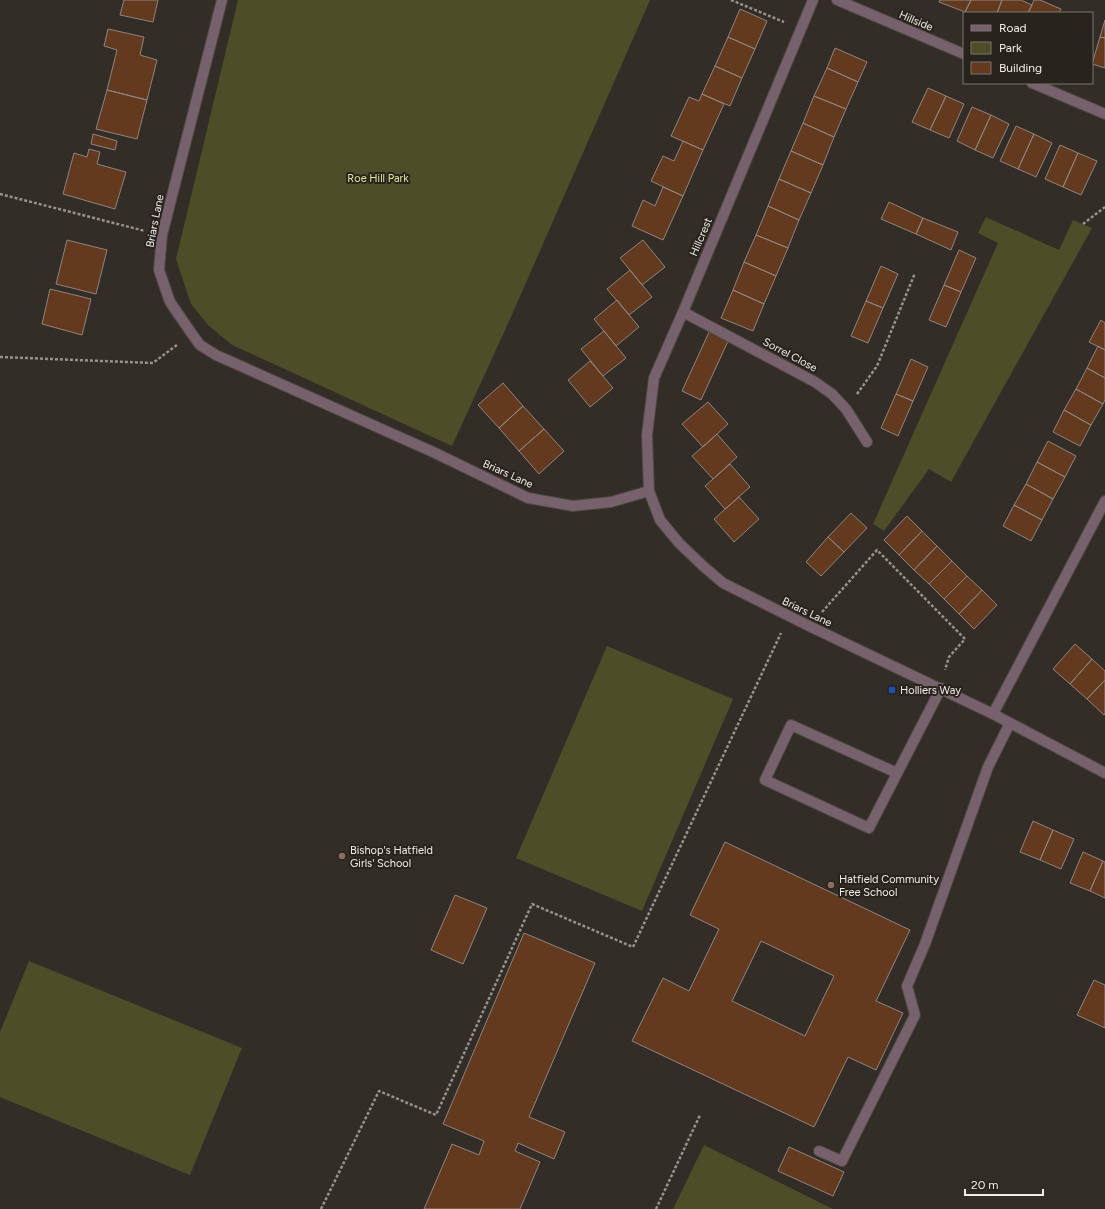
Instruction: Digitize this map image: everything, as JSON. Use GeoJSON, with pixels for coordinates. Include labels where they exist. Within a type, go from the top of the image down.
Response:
{"type":"FeatureCollection","features":[{"type":"Feature","properties":{"kind":"street","name":"Briars Lane"},"geometry":{"type":"LineString","coordinates":[[222,0],[162,235],[159,270],[170,302],[200,344],[216,355],[433,452],[528,498],[573,506],[611,502],[649,491],[660,520],[679,543],[702,566],[723,583],[993,714],[1105,773]]}},
{"type":"Feature","properties":{"kind":"street","name":"Hillcrest"},"geometry":{"type":"LineString","coordinates":[[649,491],[647,435],[654,378],[813,0]]}},
{"type":"Feature","properties":{"kind":"street","name":"Hillside"},"geometry":{"type":"LineString","coordinates":[[837,0],[963,54]]}},
{"type":"Feature","properties":{"kind":"street"},"geometry":{"type":"LineString","coordinates":[[1034,84],[1105,114]]}},
{"type":"Feature","properties":{"kind":"street","name":"Sorrel Close"},"geometry":{"type":"LineString","coordinates":[[683,312],[815,382],[832,394],[846,409],[867,442]]}},
{"type":"Feature","properties":{"kind":"street"},"geometry":{"type":"LineString","coordinates":[[993,714],[1105,502]]}},
{"type":"Feature","properties":{"kind":"street"},"geometry":{"type":"LineString","coordinates":[[897,773],[791,725],[765,780],[869,828],[897,773],[940,688]]}},
{"type":"Feature","properties":{"kind":"street"},"geometry":{"type":"LineString","coordinates":[[819,1151],[842,1161],[915,1015],[907,986],[925,944],[988,767],[1010,723]]}},
{"type":"Feature","properties":{"kind":"path"},"geometry":{"type":"LineString","coordinates":[[732,0],[801,30]]}},
{"type":"Feature","properties":{"kind":"path"},"geometry":{"type":"LineString","coordinates":[[0,194],[162,235]]}},
{"type":"Feature","properties":{"kind":"path"},"geometry":{"type":"LineString","coordinates":[[1083,224],[1105,207]]}},
{"type":"Feature","properties":{"kind":"path"},"geometry":{"type":"LineString","coordinates":[[846,409],[877,366],[915,273]]}},
{"type":"Feature","properties":{"kind":"path"},"geometry":{"type":"LineString","coordinates":[[0,357],[153,363],[192,334]]}},
{"type":"Feature","properties":{"kind":"path"},"geometry":{"type":"LineString","coordinates":[[809,626],[877,550],[965,639],[949,657],[940,688]]}},
{"type":"Feature","properties":{"kind":"path"},"geometry":{"type":"LineString","coordinates":[[322,1209],[379,1091],[436,1115],[532,904],[633,947],[778,640]]}},
{"type":"Feature","properties":{"kind":"path"},"geometry":{"type":"LineString","coordinates":[[656,1209],[700,1115]]}},
{"type":"Feature","properties":{"kind":"green space","name":"Roe Hill Park"},"geometry":{"type":"Polygon","coordinates":[[[238,0],[650,0],[511,317],[452,446],[232,345],[208,325],[191,304],[176,259],[238,0]]]}},
{"type":"Feature","properties":{"kind":"green space"},"geometry":{"type":"Polygon","coordinates":[[[986,217],[1059,250],[1073,220],[1092,228],[951,482],[929,469],[884,531],[873,524],[998,243],[978,233],[986,217]]]}},
{"type":"Feature","properties":{"kind":"green space"},"geometry":{"type":"Polygon","coordinates":[[[607,646],[733,699],[642,911],[516,858],[607,646]]]}},
{"type":"Feature","properties":{"kind":"green space"},"geometry":{"type":"Polygon","coordinates":[[[29,961],[242,1048],[190,1175],[0,1097],[0,1032],[29,961]]]}},
{"type":"Feature","properties":{"kind":"green space"},"geometry":{"type":"Polygon","coordinates":[[[704,1145],[833,1209],[673,1209],[704,1145]]]}},
{"type":"Feature","properties":{"kind":"building"},"geometry":{"type":"Polygon","coordinates":[[[124,0],[158,0],[153,22],[120,15],[124,0]]]}},
{"type":"Feature","properties":{"kind":"building"},"geometry":{"type":"Polygon","coordinates":[[[940,0],[971,0],[965,12],[939,2],[940,0]]]}},
{"type":"Feature","properties":{"kind":"building"},"geometry":{"type":"Polygon","coordinates":[[[971,0],[1002,0],[997,12],[965,12],[971,0]]]}},
{"type":"Feature","properties":{"kind":"building"},"geometry":{"type":"Polygon","coordinates":[[[1002,0],[1021,0],[1032,5],[1028,12],[997,12],[1002,0]]]}},
{"type":"Feature","properties":{"kind":"building"},"geometry":{"type":"Polygon","coordinates":[[[1034,0],[1040,0],[1061,9],[1060,12],[1028,12],[1034,0]]]}},
{"type":"Feature","properties":{"kind":"building"},"geometry":{"type":"Polygon","coordinates":[[[740,9],[767,21],[755,49],[728,37],[740,9]]]}},
{"type":"Feature","properties":{"kind":"building"},"geometry":{"type":"Polygon","coordinates":[[[1105,20],[1105,38],[1100,37],[1105,20]]]}},
{"type":"Feature","properties":{"kind":"building"},"geometry":{"type":"Polygon","coordinates":[[[108,29],[144,37],[140,55],[157,60],[147,100],[107,90],[117,50],[104,46],[108,29]]]}},
{"type":"Feature","properties":{"kind":"building"},"geometry":{"type":"Polygon","coordinates":[[[728,37],[755,49],[742,78],[715,66],[728,37]]]}},
{"type":"Feature","properties":{"kind":"building"},"geometry":{"type":"Polygon","coordinates":[[[1100,37],[1105,38],[1105,68],[1093,64],[1100,37]]]}},
{"type":"Feature","properties":{"kind":"building"},"geometry":{"type":"Polygon","coordinates":[[[835,48],[867,62],[858,82],[827,68],[835,48]]]}},
{"type":"Feature","properties":{"kind":"building"},"geometry":{"type":"Polygon","coordinates":[[[715,66],[742,78],[730,106],[702,94],[715,66]]]}},
{"type":"Feature","properties":{"kind":"building"},"geometry":{"type":"Polygon","coordinates":[[[827,68],[858,82],[846,109],[814,96],[827,68]]]}},
{"type":"Feature","properties":{"kind":"building"},"geometry":{"type":"Polygon","coordinates":[[[928,88],[946,96],[930,130],[912,122],[928,88]]]}},
{"type":"Feature","properties":{"kind":"building"},"geometry":{"type":"Polygon","coordinates":[[[107,90],[147,100],[137,139],[96,129],[107,90]]]}},
{"type":"Feature","properties":{"kind":"building"},"geometry":{"type":"Polygon","coordinates":[[[702,94],[724,104],[703,150],[671,136],[689,97],[699,101],[702,94]]]}},
{"type":"Feature","properties":{"kind":"building"},"geometry":{"type":"Polygon","coordinates":[[[814,96],[846,109],[834,137],[803,123],[814,96]]]}},
{"type":"Feature","properties":{"kind":"building"},"geometry":{"type":"Polygon","coordinates":[[[946,96],[964,104],[949,138],[930,130],[946,96]]]}},
{"type":"Feature","properties":{"kind":"building"},"geometry":{"type":"Polygon","coordinates":[[[972,107],[991,115],[975,150],[957,141],[972,107]]]}},
{"type":"Feature","properties":{"kind":"building"},"geometry":{"type":"Polygon","coordinates":[[[991,115],[1009,124],[993,158],[975,150],[991,115]]]}},
{"type":"Feature","properties":{"kind":"building"},"geometry":{"type":"Polygon","coordinates":[[[803,123],[834,137],[823,165],[791,151],[803,123]]]}},
{"type":"Feature","properties":{"kind":"building"},"geometry":{"type":"Polygon","coordinates":[[[1016,126],[1034,134],[1018,169],[1000,161],[1016,126]]]}},
{"type":"Feature","properties":{"kind":"building"},"geometry":{"type":"Polygon","coordinates":[[[93,134],[117,141],[115,150],[91,144],[93,134]]]}},
{"type":"Feature","properties":{"kind":"building"},"geometry":{"type":"Polygon","coordinates":[[[1034,134],[1052,143],[1036,177],[1018,169],[1034,134]]]}},
{"type":"Feature","properties":{"kind":"building"},"geometry":{"type":"Polygon","coordinates":[[[683,141],[703,150],[683,196],[651,181],[663,156],[674,161],[683,141]]]}},
{"type":"Feature","properties":{"kind":"building"},"geometry":{"type":"Polygon","coordinates":[[[1060,145],[1078,153],[1063,187],[1045,179],[1060,145]]]}},
{"type":"Feature","properties":{"kind":"building"},"geometry":{"type":"Polygon","coordinates":[[[89,149],[100,152],[97,164],[126,172],[115,209],[63,194],[74,153],[87,157],[89,149]]]}},
{"type":"Feature","properties":{"kind":"building"},"geometry":{"type":"Polygon","coordinates":[[[791,151],[823,165],[811,193],[779,179],[791,151]]]}},
{"type":"Feature","properties":{"kind":"building"},"geometry":{"type":"Polygon","coordinates":[[[1078,153],[1097,161],[1081,195],[1063,187],[1078,153]]]}},
{"type":"Feature","properties":{"kind":"building"},"geometry":{"type":"Polygon","coordinates":[[[779,179],[811,193],[799,220],[768,206],[779,179]]]}},
{"type":"Feature","properties":{"kind":"building"},"geometry":{"type":"Polygon","coordinates":[[[663,187],[683,196],[663,240],[632,226],[643,200],[655,206],[663,187]]]}},
{"type":"Feature","properties":{"kind":"building"},"geometry":{"type":"Polygon","coordinates":[[[889,202],[923,218],[916,234],[881,219],[889,202]]]}},
{"type":"Feature","properties":{"kind":"building"},"geometry":{"type":"Polygon","coordinates":[[[768,206],[799,220],[788,248],[756,235],[768,206]]]}},
{"type":"Feature","properties":{"kind":"building"},"geometry":{"type":"Polygon","coordinates":[[[923,218],[958,232],[951,250],[916,234],[923,218]]]}},
{"type":"Feature","properties":{"kind":"building"},"geometry":{"type":"Polygon","coordinates":[[[756,235],[788,248],[776,276],[744,262],[756,235]]]}},
{"type":"Feature","properties":{"kind":"building"},"geometry":{"type":"Polygon","coordinates":[[[67,240],[107,250],[96,294],[56,284],[67,240]]]}},
{"type":"Feature","properties":{"kind":"building"},"geometry":{"type":"Polygon","coordinates":[[[643,240],[665,267],[642,285],[620,258],[643,240]]]}},
{"type":"Feature","properties":{"kind":"building"},"geometry":{"type":"Polygon","coordinates":[[[959,250],[976,258],[961,292],[944,285],[959,250]]]}},
{"type":"Feature","properties":{"kind":"building"},"geometry":{"type":"Polygon","coordinates":[[[744,262],[776,276],[764,304],[733,290],[744,262]]]}},
{"type":"Feature","properties":{"kind":"building"},"geometry":{"type":"Polygon","coordinates":[[[881,266],[898,274],[883,308],[866,301],[881,266]]]}},
{"type":"Feature","properties":{"kind":"building"},"geometry":{"type":"Polygon","coordinates":[[[630,270],[652,297],[629,315],[607,289],[630,270]]]}},
{"type":"Feature","properties":{"kind":"building"},"geometry":{"type":"Polygon","coordinates":[[[944,285],[961,292],[946,327],[929,320],[944,285]]]}},
{"type":"Feature","properties":{"kind":"building"},"geometry":{"type":"Polygon","coordinates":[[[50,289],[91,299],[82,335],[42,324],[50,289]]]}},
{"type":"Feature","properties":{"kind":"building"},"geometry":{"type":"Polygon","coordinates":[[[733,290],[764,304],[753,331],[721,318],[733,290]]]}},
{"type":"Feature","properties":{"kind":"building"},"geometry":{"type":"Polygon","coordinates":[[[617,300],[639,327],[616,346],[594,319],[617,300]]]}},
{"type":"Feature","properties":{"kind":"building"},"geometry":{"type":"Polygon","coordinates":[[[866,301],[883,308],[868,343],[851,336],[866,301]]]}},
{"type":"Feature","properties":{"kind":"building"},"geometry":{"type":"Polygon","coordinates":[[[1101,320],[1105,323],[1105,350],[1089,342],[1101,320]]]}},
{"type":"Feature","properties":{"kind":"building"},"geometry":{"type":"Polygon","coordinates":[[[710,330],[729,339],[701,400],[682,391],[710,330]]]}},
{"type":"Feature","properties":{"kind":"building"},"geometry":{"type":"Polygon","coordinates":[[[604,331],[626,358],[603,376],[581,349],[604,331]]]}},
{"type":"Feature","properties":{"kind":"building"},"geometry":{"type":"Polygon","coordinates":[[[1098,346],[1105,350],[1105,378],[1087,368],[1098,346]]]}},
{"type":"Feature","properties":{"kind":"building"},"geometry":{"type":"Polygon","coordinates":[[[911,359],[928,367],[913,401],[896,394],[911,359]]]}},
{"type":"Feature","properties":{"kind":"building"},"geometry":{"type":"Polygon","coordinates":[[[590,361],[613,388],[590,407],[568,380],[590,361]]]}},
{"type":"Feature","properties":{"kind":"building"},"geometry":{"type":"Polygon","coordinates":[[[1087,368],[1105,378],[1105,400],[1103,404],[1076,389],[1087,368]]]}},
{"type":"Feature","properties":{"kind":"building"},"geometry":{"type":"Polygon","coordinates":[[[503,383],[523,406],[499,428],[478,405],[503,383]]]}},
{"type":"Feature","properties":{"kind":"building"},"geometry":{"type":"Polygon","coordinates":[[[1076,389],[1103,404],[1091,425],[1064,410],[1076,389]]]}},
{"type":"Feature","properties":{"kind":"building"},"geometry":{"type":"Polygon","coordinates":[[[896,394],[913,401],[898,436],[881,428],[896,394]]]}},
{"type":"Feature","properties":{"kind":"building"},"geometry":{"type":"Polygon","coordinates":[[[708,402],[728,424],[703,447],[682,424],[708,402]]]}},
{"type":"Feature","properties":{"kind":"building"},"geometry":{"type":"Polygon","coordinates":[[[523,406],[544,429],[519,451],[499,428],[523,406]]]}},
{"type":"Feature","properties":{"kind":"building"},"geometry":{"type":"Polygon","coordinates":[[[1064,410],[1091,425],[1080,446],[1053,432],[1064,410]]]}},
{"type":"Feature","properties":{"kind":"building"},"geometry":{"type":"Polygon","coordinates":[[[544,429],[564,451],[539,474],[519,451],[544,429]]]}},
{"type":"Feature","properties":{"kind":"building"},"geometry":{"type":"Polygon","coordinates":[[[717,434],[737,457],[713,479],[692,456],[717,434]]]}},
{"type":"Feature","properties":{"kind":"building"},"geometry":{"type":"Polygon","coordinates":[[[1048,441],[1076,456],[1065,477],[1037,462],[1048,441]]]}},
{"type":"Feature","properties":{"kind":"building"},"geometry":{"type":"Polygon","coordinates":[[[1037,462],[1065,477],[1053,499],[1026,484],[1037,462]]]}},
{"type":"Feature","properties":{"kind":"building"},"geometry":{"type":"Polygon","coordinates":[[[730,464],[750,487],[725,509],[705,486],[730,464]]]}},
{"type":"Feature","properties":{"kind":"building"},"geometry":{"type":"Polygon","coordinates":[[[1026,484],[1053,499],[1042,520],[1014,505],[1026,484]]]}},
{"type":"Feature","properties":{"kind":"building"},"geometry":{"type":"Polygon","coordinates":[[[739,497],[759,519],[734,542],[714,519],[739,497]]]}},
{"type":"Feature","properties":{"kind":"building"},"geometry":{"type":"Polygon","coordinates":[[[1014,505],[1042,520],[1031,541],[1003,526],[1014,505]]]}},
{"type":"Feature","properties":{"kind":"building"},"geometry":{"type":"Polygon","coordinates":[[[851,513],[867,528],[844,552],[828,537],[851,513]]]}},
{"type":"Feature","properties":{"kind":"building"},"geometry":{"type":"Polygon","coordinates":[[[907,516],[922,531],[899,555],[884,540],[907,516]]]}},
{"type":"Feature","properties":{"kind":"building"},"geometry":{"type":"Polygon","coordinates":[[[922,531],[937,546],[914,570],[899,555],[922,531]]]}},
{"type":"Feature","properties":{"kind":"building"},"geometry":{"type":"Polygon","coordinates":[[[828,537],[844,552],[821,576],[806,562],[828,537]]]}},
{"type":"Feature","properties":{"kind":"building"},"geometry":{"type":"Polygon","coordinates":[[[937,546],[952,561],[929,584],[914,570],[937,546]]]}},
{"type":"Feature","properties":{"kind":"building"},"geometry":{"type":"Polygon","coordinates":[[[952,561],[967,576],[944,599],[929,584],[952,561]]]}},
{"type":"Feature","properties":{"kind":"building"},"geometry":{"type":"Polygon","coordinates":[[[967,576],[982,590],[959,614],[944,599],[967,576]]]}},
{"type":"Feature","properties":{"kind":"building"},"geometry":{"type":"Polygon","coordinates":[[[982,590],[997,605],[974,629],[959,614],[982,590]]]}},
{"type":"Feature","properties":{"kind":"building"},"geometry":{"type":"Polygon","coordinates":[[[1075,644],[1092,659],[1070,684],[1053,669],[1075,644]]]}},
{"type":"Feature","properties":{"kind":"building"},"geometry":{"type":"Polygon","coordinates":[[[1092,659],[1105,671],[1105,680],[1087,699],[1070,684],[1092,659]]]}},
{"type":"Feature","properties":{"kind":"building"},"geometry":{"type":"Polygon","coordinates":[[[1105,680],[1105,714],[1104,715],[1087,699],[1105,680]]]}},
{"type":"Feature","properties":{"kind":"building"},"geometry":{"type":"Polygon","coordinates":[[[1033,821],[1053,830],[1040,860],[1020,852],[1033,821]]]}},
{"type":"Feature","properties":{"kind":"building"},"geometry":{"type":"Polygon","coordinates":[[[1053,830],[1074,839],[1061,869],[1040,860],[1053,830]]]}},
{"type":"Feature","properties":{"kind":"building"},"geometry":{"type":"Polygon","coordinates":[[[725,842],[910,930],[876,1001],[903,1013],[876,1070],[848,1057],[814,1127],[632,1041],[663,978],[689,991],[719,929],[690,915],[725,842]],[[761,941],[732,1001],[805,1036],[834,976],[761,941]]]}},
{"type":"Feature","properties":{"kind":"building"},"geometry":{"type":"Polygon","coordinates":[[[1083,852],[1103,861],[1090,891],[1070,883],[1083,852]]]}},
{"type":"Feature","properties":{"kind":"building"},"geometry":{"type":"Polygon","coordinates":[[[1103,861],[1105,862],[1105,898],[1090,891],[1103,861]]]}},
{"type":"Feature","properties":{"kind":"building"},"geometry":{"type":"Polygon","coordinates":[[[455,895],[487,908],[463,964],[431,950],[455,895]]]}},
{"type":"Feature","properties":{"kind":"building"},"geometry":{"type":"Polygon","coordinates":[[[524,933],[595,963],[529,1117],[565,1132],[554,1159],[518,1143],[515,1151],[540,1162],[520,1209],[424,1209],[452,1144],[479,1155],[484,1141],[443,1124],[524,933]]]}},
{"type":"Feature","properties":{"kind":"building"},"geometry":{"type":"Polygon","coordinates":[[[1094,980],[1105,985],[1105,1028],[1077,1015],[1094,980]]]}},
{"type":"Feature","properties":{"kind":"building"},"geometry":{"type":"Polygon","coordinates":[[[789,1147],[844,1172],[833,1196],[778,1171],[789,1147]]]}},
{"type":"Feature","properties":{"kind":"place","name":"Holliers Way"},"geometry":{"type":"Point","coordinates":[892,690]}},
{"type":"Feature","properties":{"kind":"place","name":"Bishop's Hatfield Girls' School"},"geometry":{"type":"Point","coordinates":[342,856]}},
{"type":"Feature","properties":{"kind":"place","name":"Hatfield Community Free School"},"geometry":{"type":"Point","coordinates":[831,885]}}]}
